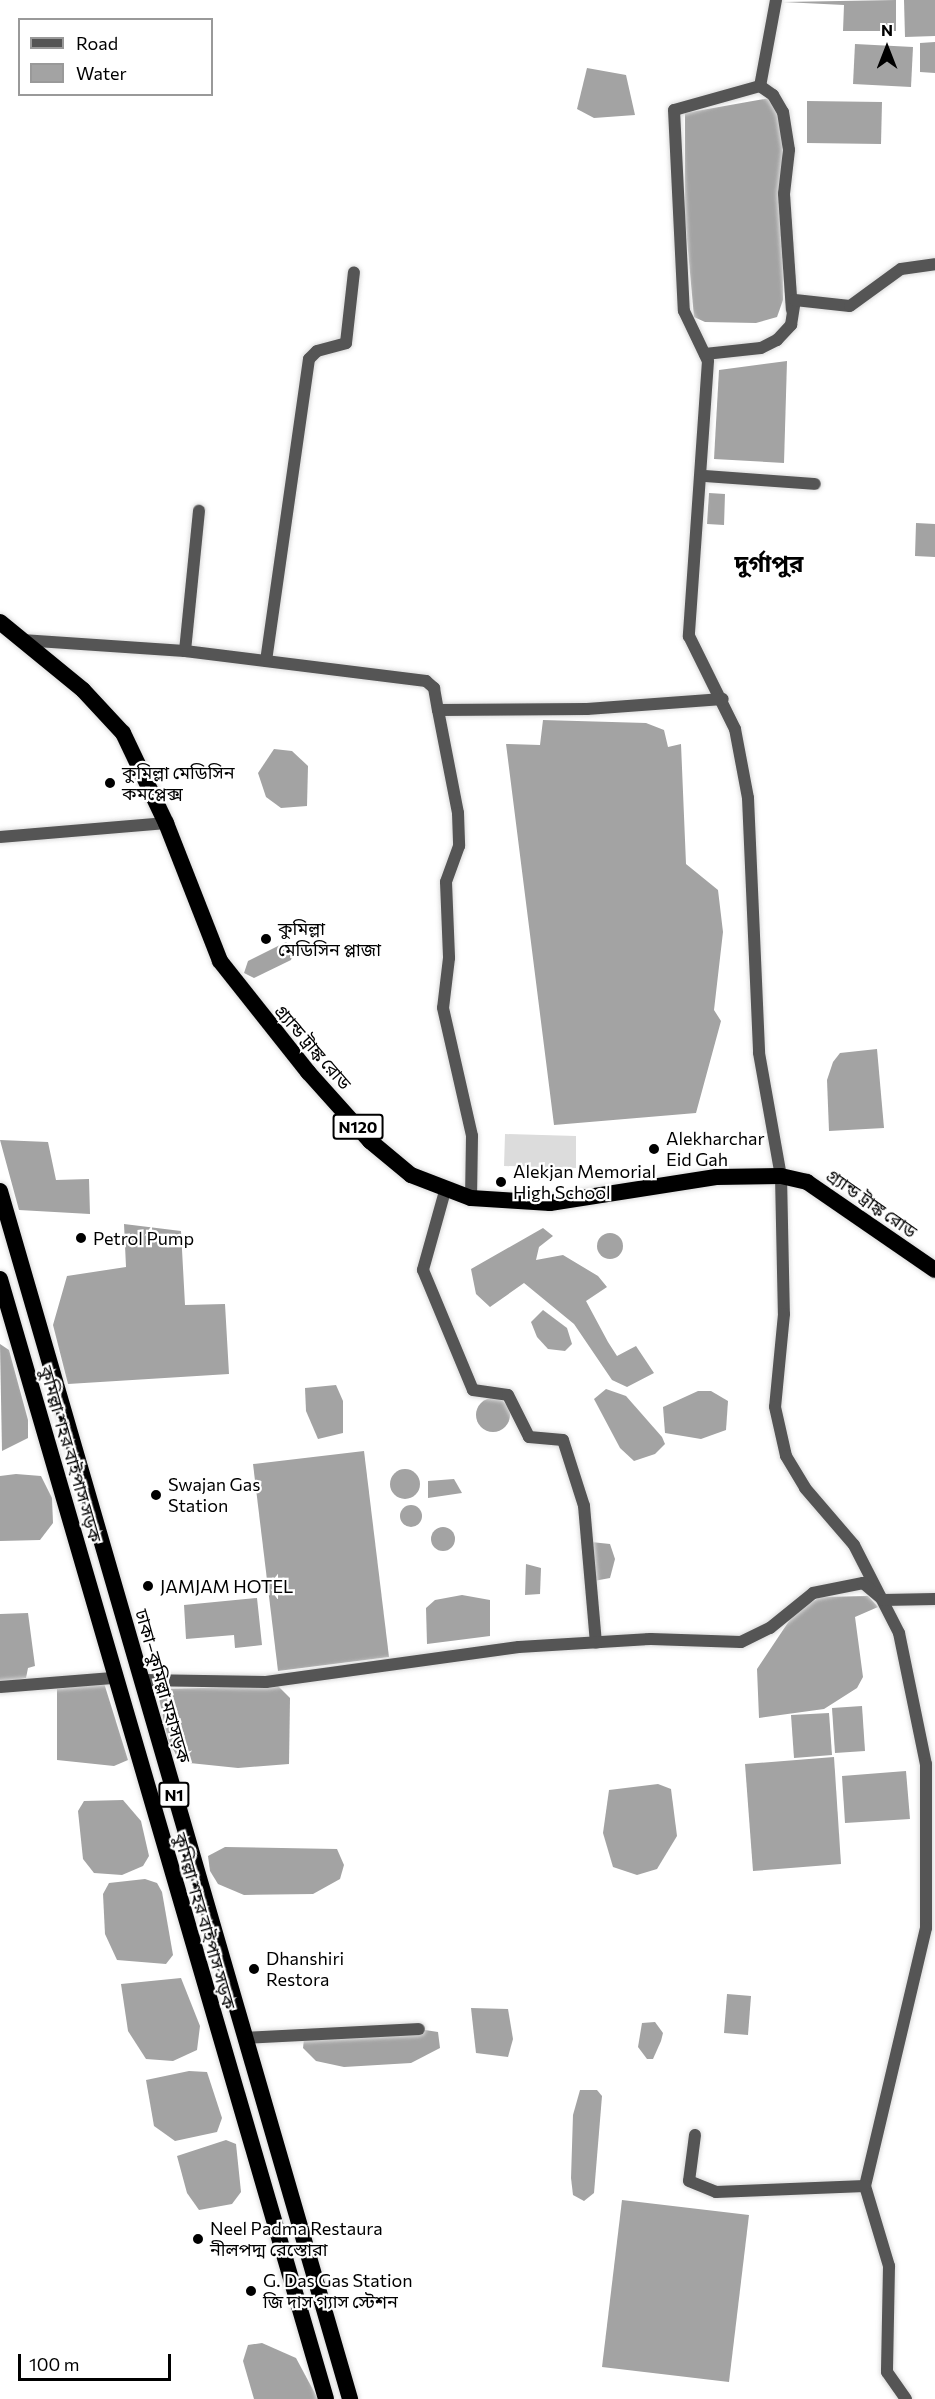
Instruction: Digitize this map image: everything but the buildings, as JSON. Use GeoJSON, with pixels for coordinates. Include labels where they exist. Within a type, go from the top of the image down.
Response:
{"type":"FeatureCollection","features":[{"type":"Feature","properties":{"kind":"highway","name":"গ্র্যান্ড ট্রাঙ্ক রোড"},"geometry":{"type":"LineString","coordinates":[[0,622],[83,690],[123,733],[166,824],[220,961],[235,984],[370,1141],[411,1175],[445,1191],[471,1198],[550,1203],[716,1177],[781,1176],[807,1182],[935,1270]]}},
{"type":"Feature","properties":{"kind":"highway","name":"ঢাকা–কুমিল্লা মহাসড়ক"},"geometry":{"type":"LineString","coordinates":[[0,1191],[350,2399]]}},
{"type":"Feature","properties":{"kind":"highway","name":"কুমিল্লা শহর বাইপাস সড়ক"},"geometry":{"type":"LineString","coordinates":[[0,1279],[113,1678],[326,2399]]}},
{"type":"Feature","properties":{"kind":"street"},"geometry":{"type":"LineString","coordinates":[[760,87],[776,0]]}},
{"type":"Feature","properties":{"kind":"street"},"geometry":{"type":"LineString","coordinates":[[705,354],[761,348],[791,325],[784,194],[789,150],[783,112],[773,95],[760,87],[674,110],[684,311],[705,354],[704,476],[689,636],[723,699],[735,729],[748,798],[759,1053],[781,1176],[784,1314],[775,1407],[786,1455],[805,1488],[854,1545],[899,1633],[926,1764],[929,1880],[926,1928],[865,2186],[889,2266],[887,2372],[906,2399]]}},
{"type":"Feature","properties":{"kind":"street"},"geometry":{"type":"LineString","coordinates":[[792,311],[795,300],[859,303],[901,268],[935,264]]}},
{"type":"Feature","properties":{"kind":"street"},"geometry":{"type":"LineString","coordinates":[[266,661],[309,359],[317,351],[346,343],[354,272]]}},
{"type":"Feature","properties":{"kind":"street"},"geometry":{"type":"LineString","coordinates":[[704,476],[815,484]]}},
{"type":"Feature","properties":{"kind":"street"},"geometry":{"type":"LineString","coordinates":[[185,651],[199,511]]}},
{"type":"Feature","properties":{"kind":"street"},"geometry":{"type":"LineString","coordinates":[[22,640],[185,651],[426,681],[434,688],[459,824],[459,846],[446,882],[449,958],[443,1008],[472,1136],[471,1198]]}},
{"type":"Feature","properties":{"kind":"street"},"geometry":{"type":"LineString","coordinates":[[438,710],[587,709],[723,699]]}},
{"type":"Feature","properties":{"kind":"street"},"geometry":{"type":"LineString","coordinates":[[0,837],[166,824]]}},
{"type":"Feature","properties":{"kind":"street"},"geometry":{"type":"LineString","coordinates":[[445,1191],[423,1270],[473,1390],[508,1395],[529,1437],[563,1440],[584,1506],[596,1642]]}},
{"type":"Feature","properties":{"kind":"street"},"geometry":{"type":"LineString","coordinates":[[141,1680],[266,1682],[466,1652],[596,1642],[741,1642],[770,1628],[813,1593],[863,1583],[883,1600],[935,1599]]}},
{"type":"Feature","properties":{"kind":"street"},"geometry":{"type":"LineString","coordinates":[[0,1687],[113,1678]]}},
{"type":"Feature","properties":{"kind":"street"},"geometry":{"type":"LineString","coordinates":[[244,2038],[419,2029]]}},
{"type":"Feature","properties":{"kind":"street"},"geometry":{"type":"LineString","coordinates":[[695,2135],[689,2181],[716,2192],[865,2186]]}},
{"type":"Feature","properties":{"kind":"shaded area"},"geometry":{"type":"Polygon","coordinates":[[[505,1134],[576,1136],[576,1168],[504,1166],[505,1134]]]}},
{"type":"Feature","properties":{"kind":"water"},"geometry":{"type":"Polygon","coordinates":[[[896,0],[896,31],[843,31],[844,5],[783,2],[896,0]]]}},
{"type":"Feature","properties":{"kind":"water"},"geometry":{"type":"Polygon","coordinates":[[[904,0],[935,0],[935,36],[905,37],[904,0]]]}},
{"type":"Feature","properties":{"kind":"water"},"geometry":{"type":"Polygon","coordinates":[[[935,42],[935,73],[920,72],[920,43],[935,42]]]}},
{"type":"Feature","properties":{"kind":"water"},"geometry":{"type":"Polygon","coordinates":[[[855,44],[913,47],[911,87],[853,84],[855,44]]]}},
{"type":"Feature","properties":{"kind":"water"},"geometry":{"type":"Polygon","coordinates":[[[587,68],[626,75],[635,115],[594,118],[577,109],[587,68]]]}},
{"type":"Feature","properties":{"kind":"water"},"geometry":{"type":"Polygon","coordinates":[[[770,98],[779,111],[782,145],[783,300],[777,317],[756,323],[705,322],[694,317],[685,217],[685,113],[770,98]]]}},
{"type":"Feature","properties":{"kind":"water"},"geometry":{"type":"Polygon","coordinates":[[[807,101],[882,102],[881,144],[807,143],[807,101]]]}},
{"type":"Feature","properties":{"kind":"water"},"geometry":{"type":"Polygon","coordinates":[[[787,361],[784,463],[714,459],[719,370],[787,361]]]}},
{"type":"Feature","properties":{"kind":"water"},"geometry":{"type":"Polygon","coordinates":[[[709,493],[725,494],[724,525],[707,524],[709,493]]]}},
{"type":"Feature","properties":{"kind":"water"},"geometry":{"type":"Polygon","coordinates":[[[916,523],[935,524],[935,557],[915,556],[916,523]]]}},
{"type":"Feature","properties":{"kind":"water"},"geometry":{"type":"Polygon","coordinates":[[[543,720],[646,723],[664,730],[668,747],[681,744],[686,864],[718,890],[723,932],[714,1010],[721,1021],[696,1113],[554,1125],[506,744],[540,745],[543,720]]]}},
{"type":"Feature","properties":{"kind":"water"},"geometry":{"type":"Polygon","coordinates":[[[274,749],[292,751],[308,766],[307,806],[281,808],[266,797],[258,773],[274,749]]]}},
{"type":"Feature","properties":{"kind":"water"},"geometry":{"type":"Polygon","coordinates":[[[286,942],[294,949],[291,960],[254,978],[244,973],[248,961],[286,942]]]}},
{"type":"Feature","properties":{"kind":"water"},"geometry":{"type":"Polygon","coordinates":[[[877,1049],[884,1128],[829,1131],[827,1080],[833,1062],[840,1053],[877,1049]]]}},
{"type":"Feature","properties":{"kind":"water"},"geometry":{"type":"Polygon","coordinates":[[[0,1140],[48,1142],[56,1180],[89,1179],[90,1214],[19,1210],[0,1140]]]}},
{"type":"Feature","properties":{"kind":"water"},"geometry":{"type":"Polygon","coordinates":[[[124,1224],[181,1231],[185,1305],[225,1304],[229,1374],[68,1384],[53,1325],[67,1276],[126,1267],[124,1224]]]}},
{"type":"Feature","properties":{"kind":"water"},"geometry":{"type":"Polygon","coordinates":[[[543,1228],[553,1236],[539,1247],[536,1260],[563,1255],[598,1276],[607,1287],[586,1301],[608,1342],[617,1356],[636,1346],[654,1373],[627,1387],[612,1380],[574,1324],[524,1283],[490,1307],[476,1294],[471,1269],[543,1228]]]}},
{"type":"Feature","properties":{"kind":"water"},"geometry":{"type":"Polygon","coordinates":[[[610,1233],[619,1237],[623,1246],[619,1255],[610,1259],[601,1255],[597,1246],[601,1237],[610,1233]]]}},
{"type":"Feature","properties":{"kind":"water"},"geometry":{"type":"Polygon","coordinates":[[[543,1310],[567,1328],[572,1344],[565,1351],[548,1349],[537,1337],[531,1322],[543,1310]]]}},
{"type":"Feature","properties":{"kind":"water"},"geometry":{"type":"Polygon","coordinates":[[[0,1344],[9,1350],[28,1420],[28,1438],[2,1451],[0,1344]]]}},
{"type":"Feature","properties":{"kind":"water"},"geometry":{"type":"Polygon","coordinates":[[[336,1385],[343,1401],[343,1433],[318,1439],[306,1411],[305,1388],[336,1385]]]}},
{"type":"Feature","properties":{"kind":"water"},"geometry":{"type":"Polygon","coordinates":[[[606,1389],[626,1396],[662,1437],[665,1444],[655,1454],[634,1461],[620,1448],[594,1399],[606,1389]]]}},
{"type":"Feature","properties":{"kind":"water"},"geometry":{"type":"Polygon","coordinates":[[[698,1391],[711,1391],[728,1401],[726,1430],[701,1439],[665,1433],[663,1407],[698,1391]]]}},
{"type":"Feature","properties":{"kind":"water"},"geometry":{"type":"Polygon","coordinates":[[[493,1398],[505,1403],[510,1415],[505,1427],[493,1432],[481,1427],[476,1415],[481,1403],[493,1398]]]}},
{"type":"Feature","properties":{"kind":"water"},"geometry":{"type":"Polygon","coordinates":[[[364,1451],[389,1657],[278,1671],[253,1464],[364,1451]]]}},
{"type":"Feature","properties":{"kind":"water"},"geometry":{"type":"Polygon","coordinates":[[[405,1469],[411,1470],[419,1478],[419,1490],[411,1498],[405,1499],[399,1498],[391,1490],[390,1484],[391,1478],[399,1470],[405,1469]]]}},
{"type":"Feature","properties":{"kind":"water"},"geometry":{"type":"Polygon","coordinates":[[[16,1474],[41,1476],[52,1498],[53,1523],[40,1540],[0,1541],[0,1476],[16,1474]]]}},
{"type":"Feature","properties":{"kind":"water"},"geometry":{"type":"Polygon","coordinates":[[[454,1479],[462,1493],[428,1498],[428,1481],[454,1479]]]}},
{"type":"Feature","properties":{"kind":"water"},"geometry":{"type":"Polygon","coordinates":[[[411,1505],[419,1508],[422,1516],[419,1524],[411,1527],[403,1524],[400,1516],[403,1508],[411,1505]]]}},
{"type":"Feature","properties":{"kind":"water"},"geometry":{"type":"Polygon","coordinates":[[[443,1527],[451,1531],[455,1539],[451,1547],[443,1551],[435,1547],[431,1539],[435,1531],[443,1527]]]}},
{"type":"Feature","properties":{"kind":"water"},"geometry":{"type":"Polygon","coordinates":[[[591,1542],[610,1544],[615,1559],[610,1578],[594,1581],[591,1542]]]}},
{"type":"Feature","properties":{"kind":"water"},"geometry":{"type":"Polygon","coordinates":[[[526,1564],[541,1568],[540,1594],[525,1595],[526,1564]]]}},
{"type":"Feature","properties":{"kind":"water"},"geometry":{"type":"Polygon","coordinates":[[[462,1595],[490,1600],[490,1636],[427,1644],[426,1608],[435,1600],[462,1595]]]}},
{"type":"Feature","properties":{"kind":"water"},"geometry":{"type":"Polygon","coordinates":[[[868,1596],[878,1607],[855,1617],[863,1677],[857,1688],[824,1709],[759,1718],[757,1669],[795,1612],[820,1597],[868,1596]]]}},
{"type":"Feature","properties":{"kind":"water"},"geometry":{"type":"Polygon","coordinates":[[[257,1598],[262,1645],[235,1648],[234,1635],[186,1639],[184,1605],[257,1598]]]}},
{"type":"Feature","properties":{"kind":"water"},"geometry":{"type":"Polygon","coordinates":[[[28,1613],[35,1666],[28,1668],[26,1678],[0,1683],[0,1614],[28,1613]]]}},
{"type":"Feature","properties":{"kind":"water"},"geometry":{"type":"Polygon","coordinates":[[[104,1683],[128,1760],[114,1766],[57,1760],[57,1689],[104,1683]]]}},
{"type":"Feature","properties":{"kind":"water"},"geometry":{"type":"Polygon","coordinates":[[[278,1686],[290,1698],[289,1764],[238,1768],[180,1762],[168,1740],[158,1694],[163,1689],[278,1686]]]}},
{"type":"Feature","properties":{"kind":"water"},"geometry":{"type":"Polygon","coordinates":[[[862,1706],[865,1751],[835,1753],[832,1708],[862,1706]]]}},
{"type":"Feature","properties":{"kind":"water"},"geometry":{"type":"Polygon","coordinates":[[[829,1713],[832,1755],[794,1758],[791,1715],[829,1713]]]}},
{"type":"Feature","properties":{"kind":"water"},"geometry":{"type":"Polygon","coordinates":[[[834,1757],[841,1864],[753,1871],[745,1764],[834,1757]]]}},
{"type":"Feature","properties":{"kind":"water"},"geometry":{"type":"Polygon","coordinates":[[[906,1771],[910,1819],[845,1823],[842,1776],[906,1771]]]}},
{"type":"Feature","properties":{"kind":"water"},"geometry":{"type":"Polygon","coordinates":[[[658,1784],[671,1789],[677,1836],[657,1869],[637,1875],[613,1867],[603,1833],[609,1790],[658,1784]]]}},
{"type":"Feature","properties":{"kind":"water"},"geometry":{"type":"Polygon","coordinates":[[[123,1800],[141,1821],[149,1856],[143,1866],[122,1875],[94,1873],[83,1859],[78,1811],[84,1801],[123,1800]]]}},
{"type":"Feature","properties":{"kind":"water"},"geometry":{"type":"Polygon","coordinates":[[[225,1847],[337,1849],[344,1865],[340,1879],[313,1894],[244,1895],[218,1884],[210,1871],[208,1856],[225,1847]]]}},
{"type":"Feature","properties":{"kind":"water"},"geometry":{"type":"Polygon","coordinates":[[[145,1879],[157,1883],[162,1892],[173,1955],[166,1964],[117,1960],[105,1934],[103,1894],[109,1883],[145,1879]]]}},
{"type":"Feature","properties":{"kind":"water"},"geometry":{"type":"Polygon","coordinates":[[[181,1978],[200,2026],[197,2050],[173,2061],[146,2059],[128,2031],[121,1984],[181,1978]]]}},
{"type":"Feature","properties":{"kind":"water"},"geometry":{"type":"Polygon","coordinates":[[[727,1994],[751,1996],[748,2035],[724,2033],[727,1994]]]}},
{"type":"Feature","properties":{"kind":"water"},"geometry":{"type":"Polygon","coordinates":[[[471,2008],[508,2009],[513,2039],[508,2057],[476,2053],[471,2008]]]}},
{"type":"Feature","properties":{"kind":"water"},"geometry":{"type":"Polygon","coordinates":[[[655,2022],[663,2033],[653,2059],[647,2059],[638,2047],[642,2023],[655,2022]]]}},
{"type":"Feature","properties":{"kind":"water"},"geometry":{"type":"Polygon","coordinates":[[[425,2030],[438,2032],[440,2048],[411,2063],[344,2067],[316,2061],[303,2048],[304,2039],[425,2030]]]}},
{"type":"Feature","properties":{"kind":"water"},"geometry":{"type":"Polygon","coordinates":[[[189,2071],[207,2072],[222,2118],[217,2132],[175,2141],[154,2126],[146,2080],[189,2071]]]}},
{"type":"Feature","properties":{"kind":"water"},"geometry":{"type":"Polygon","coordinates":[[[580,2090],[597,2090],[602,2096],[594,2193],[584,2201],[573,2195],[571,2178],[573,2115],[580,2090]]]}},
{"type":"Feature","properties":{"kind":"water"},"geometry":{"type":"Polygon","coordinates":[[[226,2140],[236,2144],[241,2192],[232,2204],[199,2210],[187,2193],[177,2156],[226,2140]]]}},
{"type":"Feature","properties":{"kind":"water"},"geometry":{"type":"Polygon","coordinates":[[[622,2200],[749,2215],[729,2382],[602,2367],[622,2200]]]}},
{"type":"Feature","properties":{"kind":"water"},"geometry":{"type":"Polygon","coordinates":[[[262,2343],[296,2358],[318,2399],[254,2399],[243,2361],[248,2345],[262,2343]]]}},
{"type":"Feature","properties":{"kind":"place","name":"কুমিল্লা মেডিসিন কমপ্লেক্স"},"geometry":{"type":"Point","coordinates":[110,783]}},
{"type":"Feature","properties":{"kind":"place","name":"কুমিল্লা মেডিসিন প্লাজা"},"geometry":{"type":"Point","coordinates":[266,939]}},
{"type":"Feature","properties":{"kind":"place","name":"Alekharchar Eid Gah"},"geometry":{"type":"Point","coordinates":[654,1149]}},
{"type":"Feature","properties":{"kind":"place","name":"Alekjan Memorial High School"},"geometry":{"type":"Point","coordinates":[501,1182]}},
{"type":"Feature","properties":{"kind":"place","name":"Petrol Pump"},"geometry":{"type":"Point","coordinates":[81,1238]}},
{"type":"Feature","properties":{"kind":"place","name":"Swajan Gas Station"},"geometry":{"type":"Point","coordinates":[156,1495]}},
{"type":"Feature","properties":{"kind":"place","name":"JAMJAM HOTEL"},"geometry":{"type":"Point","coordinates":[148,1586]}},
{"type":"Feature","properties":{"kind":"place","name":"Dhanshiri Restora"},"geometry":{"type":"Point","coordinates":[254,1969]}},
{"type":"Feature","properties":{"kind":"place","name":"Neel Padma Restaura নীলপদ্ম রেস্তোরা"},"geometry":{"type":"Point","coordinates":[198,2239]}},
{"type":"Feature","properties":{"kind":"place","name":"G. Das Gas Station জি দাস গ্যাস স্টেশন"},"geometry":{"type":"Point","coordinates":[251,2291]}},
{"type":"Feature","properties":{"kind":"district","name":"দুর্গাপুর"},"geometry":{"type":"Point","coordinates":[769,563]}}]}
